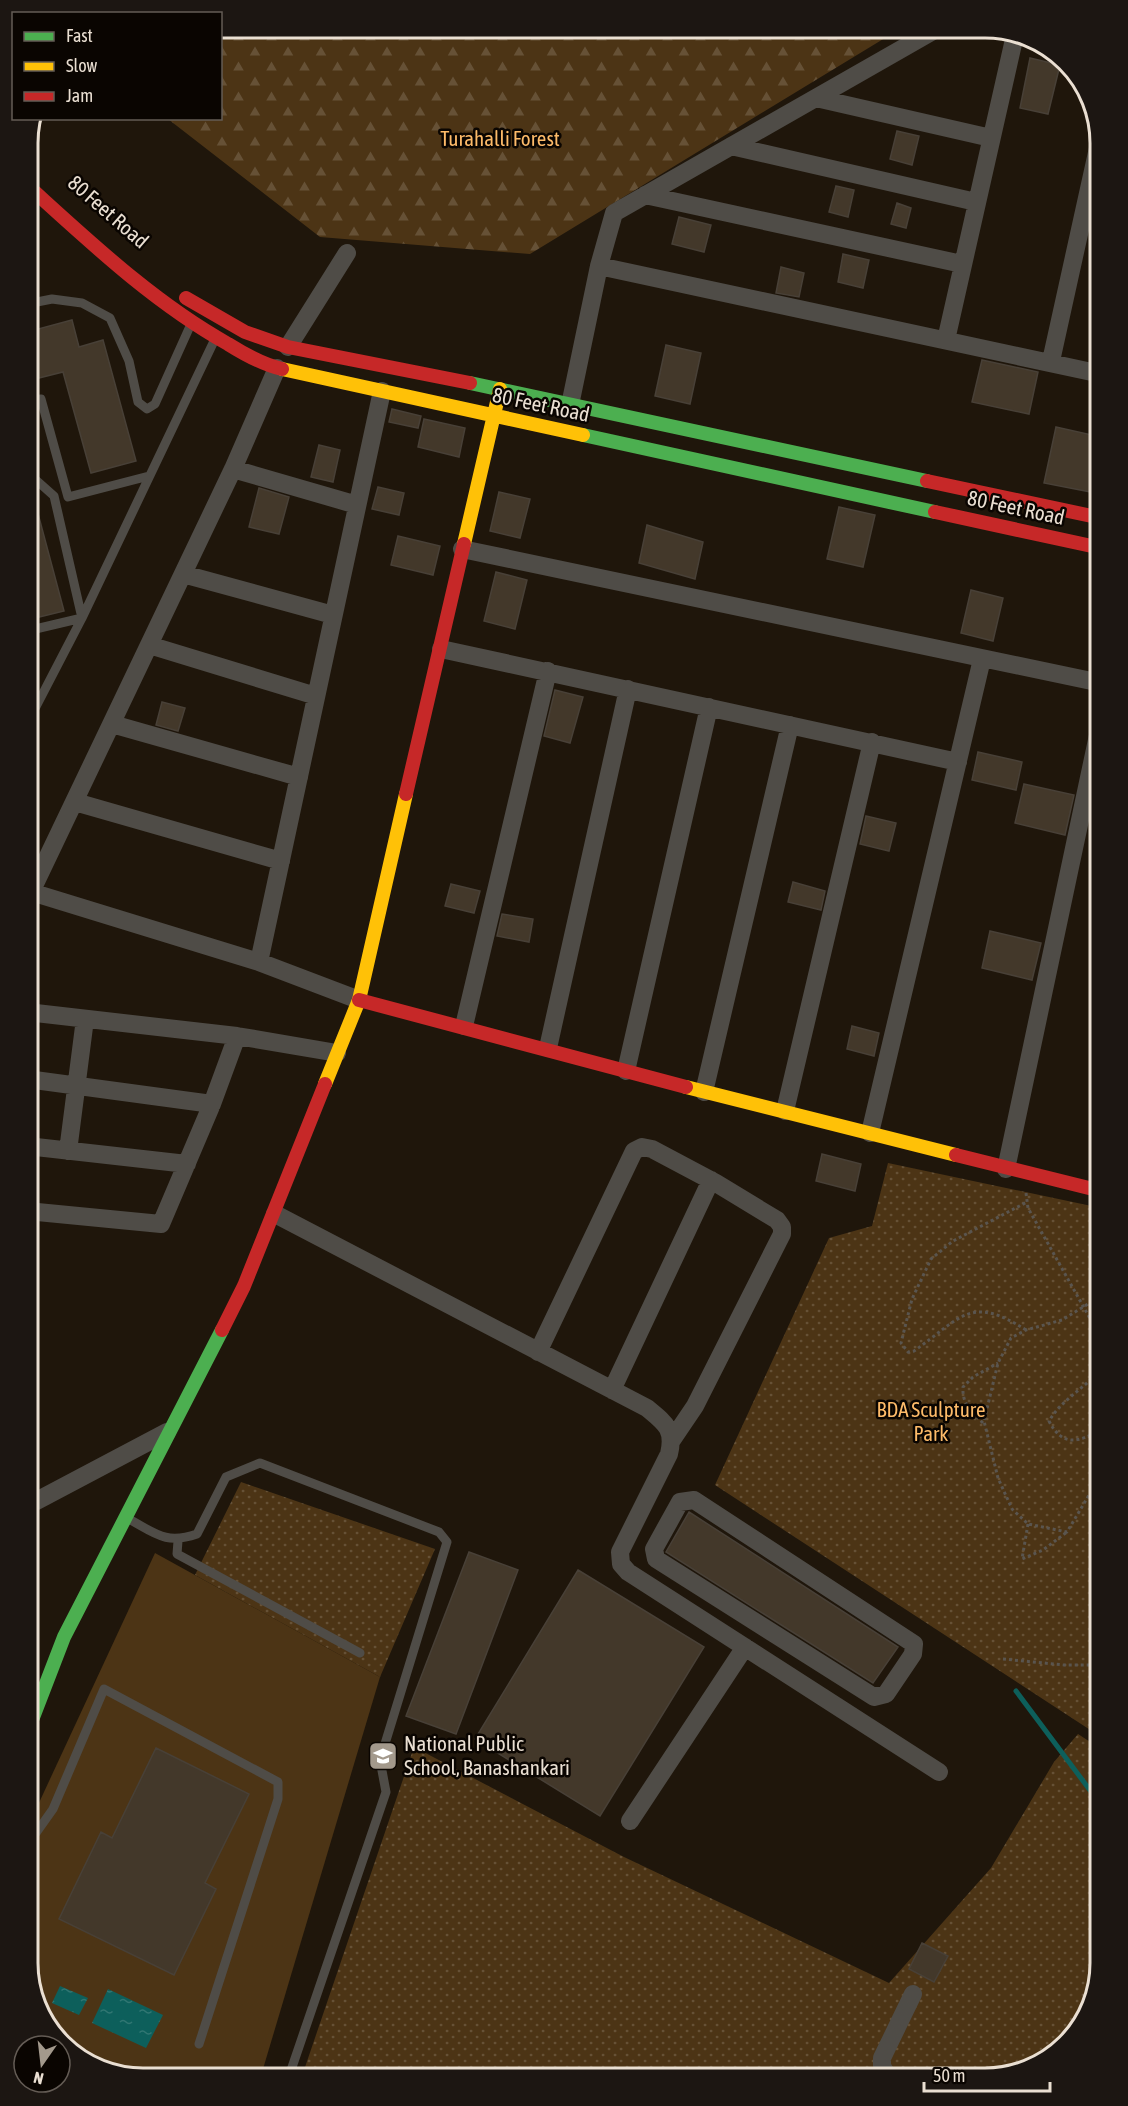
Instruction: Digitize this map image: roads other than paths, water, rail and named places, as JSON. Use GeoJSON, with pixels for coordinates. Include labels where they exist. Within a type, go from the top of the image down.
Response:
{"type":"FeatureCollection","features":[{"type":"Feature","properties":{"kind":"main road","name":"80 Feet Road"},"geometry":{"type":"LineString","coordinates":[[38,184],[108,259],[191,324],[215,339],[278,368],[1090,546]]}},
{"type":"Feature","properties":{"kind":"main road","name":"80 Feet Road"},"geometry":{"type":"LineString","coordinates":[[38,190],[157,279]]}},
{"type":"Feature","properties":{"kind":"main road","name":"80 Feet Road"},"geometry":{"type":"LineString","coordinates":[[174,291],[203,310],[245,332],[288,347],[500,389],[1090,516]]}},
{"type":"Feature","properties":{"kind":"main road"},"geometry":{"type":"LineString","coordinates":[[38,1704],[64,1637],[167,1432],[244,1286],[275,1214],[338,1049],[360,1000],[500,389]]}},
{"type":"Feature","properties":{"kind":"main road"},"geometry":{"type":"LineString","coordinates":[[360,1000],[548,1048],[704,1092],[1090,1188]]}},
{"type":"Feature","properties":{"kind":"street"},"geometry":{"type":"LineString","coordinates":[[570,405],[599,266],[614,213],[921,38]]}},
{"type":"Feature","properties":{"kind":"street"},"geometry":{"type":"LineString","coordinates":[[946,340],[1013,42]]}},
{"type":"Feature","properties":{"kind":"street"},"geometry":{"type":"LineString","coordinates":[[816,98],[991,138]]}},
{"type":"Feature","properties":{"kind":"street"},"geometry":{"type":"LineString","coordinates":[[731,146],[976,202]]}},
{"type":"Feature","properties":{"kind":"street"},"geometry":{"type":"LineString","coordinates":[[1051,361],[1090,184]]}},
{"type":"Feature","properties":{"kind":"street"},"geometry":{"type":"LineString","coordinates":[[645,195],[962,264]]}},
{"type":"Feature","properties":{"kind":"street"},"geometry":{"type":"LineString","coordinates":[[288,347],[347,253]]}},
{"type":"Feature","properties":{"kind":"street"},"geometry":{"type":"LineString","coordinates":[[599,266],[1090,371]]}},
{"type":"Feature","properties":{"kind":"street"},"geometry":{"type":"LineString","coordinates":[[38,879],[233,469],[278,368]]}},
{"type":"Feature","properties":{"kind":"street"},"geometry":{"type":"LineString","coordinates":[[259,962],[382,391]]}},
{"type":"Feature","properties":{"kind":"street"},"geometry":{"type":"LineString","coordinates":[[233,469],[357,505]]}},
{"type":"Feature","properties":{"kind":"street"},"geometry":{"type":"LineString","coordinates":[[462,549],[1090,681]]}},
{"type":"Feature","properties":{"kind":"street"},"geometry":{"type":"LineString","coordinates":[[183,574],[333,615]]}},
{"type":"Feature","properties":{"kind":"street"},"geometry":{"type":"LineString","coordinates":[[149,645],[316,696]]}},
{"type":"Feature","properties":{"kind":"street"},"geometry":{"type":"LineString","coordinates":[[441,649],[958,762]]}},
{"type":"Feature","properties":{"kind":"street"},"geometry":{"type":"LineString","coordinates":[[870,1133],[982,659]]}},
{"type":"Feature","properties":{"kind":"street"},"geometry":{"type":"LineString","coordinates":[[464,1026],[548,671]]}},
{"type":"Feature","properties":{"kind":"street"},"geometry":{"type":"LineString","coordinates":[[548,1048],[628,689]]}},
{"type":"Feature","properties":{"kind":"street"},"geometry":{"type":"LineString","coordinates":[[626,1071],[709,707]]}},
{"type":"Feature","properties":{"kind":"street"},"geometry":{"type":"LineString","coordinates":[[112,724],[299,777]]}},
{"type":"Feature","properties":{"kind":"street"},"geometry":{"type":"LineString","coordinates":[[704,1092],[790,725]]}},
{"type":"Feature","properties":{"kind":"street"},"geometry":{"type":"LineString","coordinates":[[785,1111],[872,742]]}},
{"type":"Feature","properties":{"kind":"street"},"geometry":{"type":"LineString","coordinates":[[1015,1171],[1090,779]]}},
{"type":"Feature","properties":{"kind":"street"},"geometry":{"type":"LineString","coordinates":[[75,802],[281,861]]}},
{"type":"Feature","properties":{"kind":"street"},"geometry":{"type":"LineString","coordinates":[[38,894],[259,962],[360,1000]]}},
{"type":"Feature","properties":{"kind":"street"},"geometry":{"type":"LineString","coordinates":[[38,1013],[338,1049]]}},
{"type":"Feature","properties":{"kind":"street"},"geometry":{"type":"LineString","coordinates":[[68,1151],[85,1019]]}},
{"type":"Feature","properties":{"kind":"street"},"geometry":{"type":"LineString","coordinates":[[38,1212],[161,1224],[212,1104],[237,1036]]}},
{"type":"Feature","properties":{"kind":"street"},"geometry":{"type":"LineString","coordinates":[[38,1081],[212,1104]]}},
{"type":"Feature","properties":{"kind":"street"},"geometry":{"type":"LineString","coordinates":[[38,1147],[187,1164]]}},
{"type":"Feature","properties":{"kind":"street"},"geometry":{"type":"LineString","coordinates":[[538,1352],[634,1151],[642,1147],[652,1149],[711,1180],[777,1220],[782,1227],[782,1234],[696,1406],[672,1440],[669,1454],[620,1552],[621,1564],[628,1572],[939,1772]]}},
{"type":"Feature","properties":{"kind":"street"},"geometry":{"type":"LineString","coordinates":[[612,1390],[711,1180]]}},
{"type":"Feature","properties":{"kind":"street"},"geometry":{"type":"LineString","coordinates":[[275,1214],[647,1408],[668,1426],[672,1440]]}},
{"type":"Feature","properties":{"kind":"street"},"geometry":{"type":"LineString","coordinates":[[38,1500],[167,1432]]}},
{"type":"Feature","properties":{"kind":"street"},"geometry":{"type":"LineString","coordinates":[[694,1500],[914,1644],[913,1654],[886,1694],[874,1697],[806,1654],[656,1559],[654,1549],[680,1502],[694,1500]]}},
{"type":"Feature","properties":{"kind":"street"},"geometry":{"type":"LineString","coordinates":[[630,1821],[745,1647]]}},
{"type":"Feature","properties":{"kind":"street"},"geometry":{"type":"LineString","coordinates":[[792,1676],[806,1654]]}},
{"type":"Feature","properties":{"kind":"street"},"geometry":{"type":"LineString","coordinates":[[883,2068],[882,2058],[913,1994]]}},
{"type":"Feature","properties":{"kind":"lane"},"geometry":{"type":"LineString","coordinates":[[38,302],[52,299],[82,303],[110,318],[129,362],[138,402],[147,409],[155,404],[191,324]]}},
{"type":"Feature","properties":{"kind":"lane"},"geometry":{"type":"LineString","coordinates":[[38,704],[82,618],[215,339]]}},
{"type":"Feature","properties":{"kind":"lane"},"geometry":{"type":"LineString","coordinates":[[38,400],[41,399],[68,497],[149,476]]}},
{"type":"Feature","properties":{"kind":"lane"},"geometry":{"type":"LineString","coordinates":[[38,482],[54,496],[82,618]]}},
{"type":"Feature","properties":{"kind":"lane"},"geometry":{"type":"LineString","coordinates":[[38,628],[82,618]]}},
{"type":"Feature","properties":{"kind":"lane"},"geometry":{"type":"LineString","coordinates":[[125,1517],[167,1539],[178,1541],[197,1534],[225,1477],[260,1463],[439,1532],[447,1542],[380,1760],[386,1792],[292,2068]]}},
{"type":"Feature","properties":{"kind":"lane"},"geometry":{"type":"LineString","coordinates":[[178,1541],[177,1554],[360,1653]]}},
{"type":"Feature","properties":{"kind":"lane"},"geometry":{"type":"LineString","coordinates":[[38,1830],[52,1809],[104,1689],[278,1782],[278,1799],[199,2044]]}},
{"type":"Feature","properties":{"kind":"water"},"geometry":{"type":"Polygon","coordinates":[[[60,1986],[88,1998],[79,2015],[52,2003],[60,1986]]]}},
{"type":"Feature","properties":{"kind":"water"},"geometry":{"type":"Polygon","coordinates":[[[108,1989],[163,2015],[146,2048],[92,2023],[108,1989]]]}},
{"type":"Feature","properties":{"kind":"waterway"},"geometry":{"type":"LineString","coordinates":[[1016,1691],[1090,1790]]}},
{"type":"Feature","properties":{"kind":"place","name":"National Public School, Banashankari"},"geometry":{"type":"Point","coordinates":[383,1756]}},
{"type":"Feature","properties":{"kind":"park label","name":"Turahalli Forest"},"geometry":{"type":"Point","coordinates":[500,139]}},
{"type":"Feature","properties":{"kind":"park label","name":"BDA Sculpture Park"},"geometry":{"type":"Point","coordinates":[931,1422]}}]}
